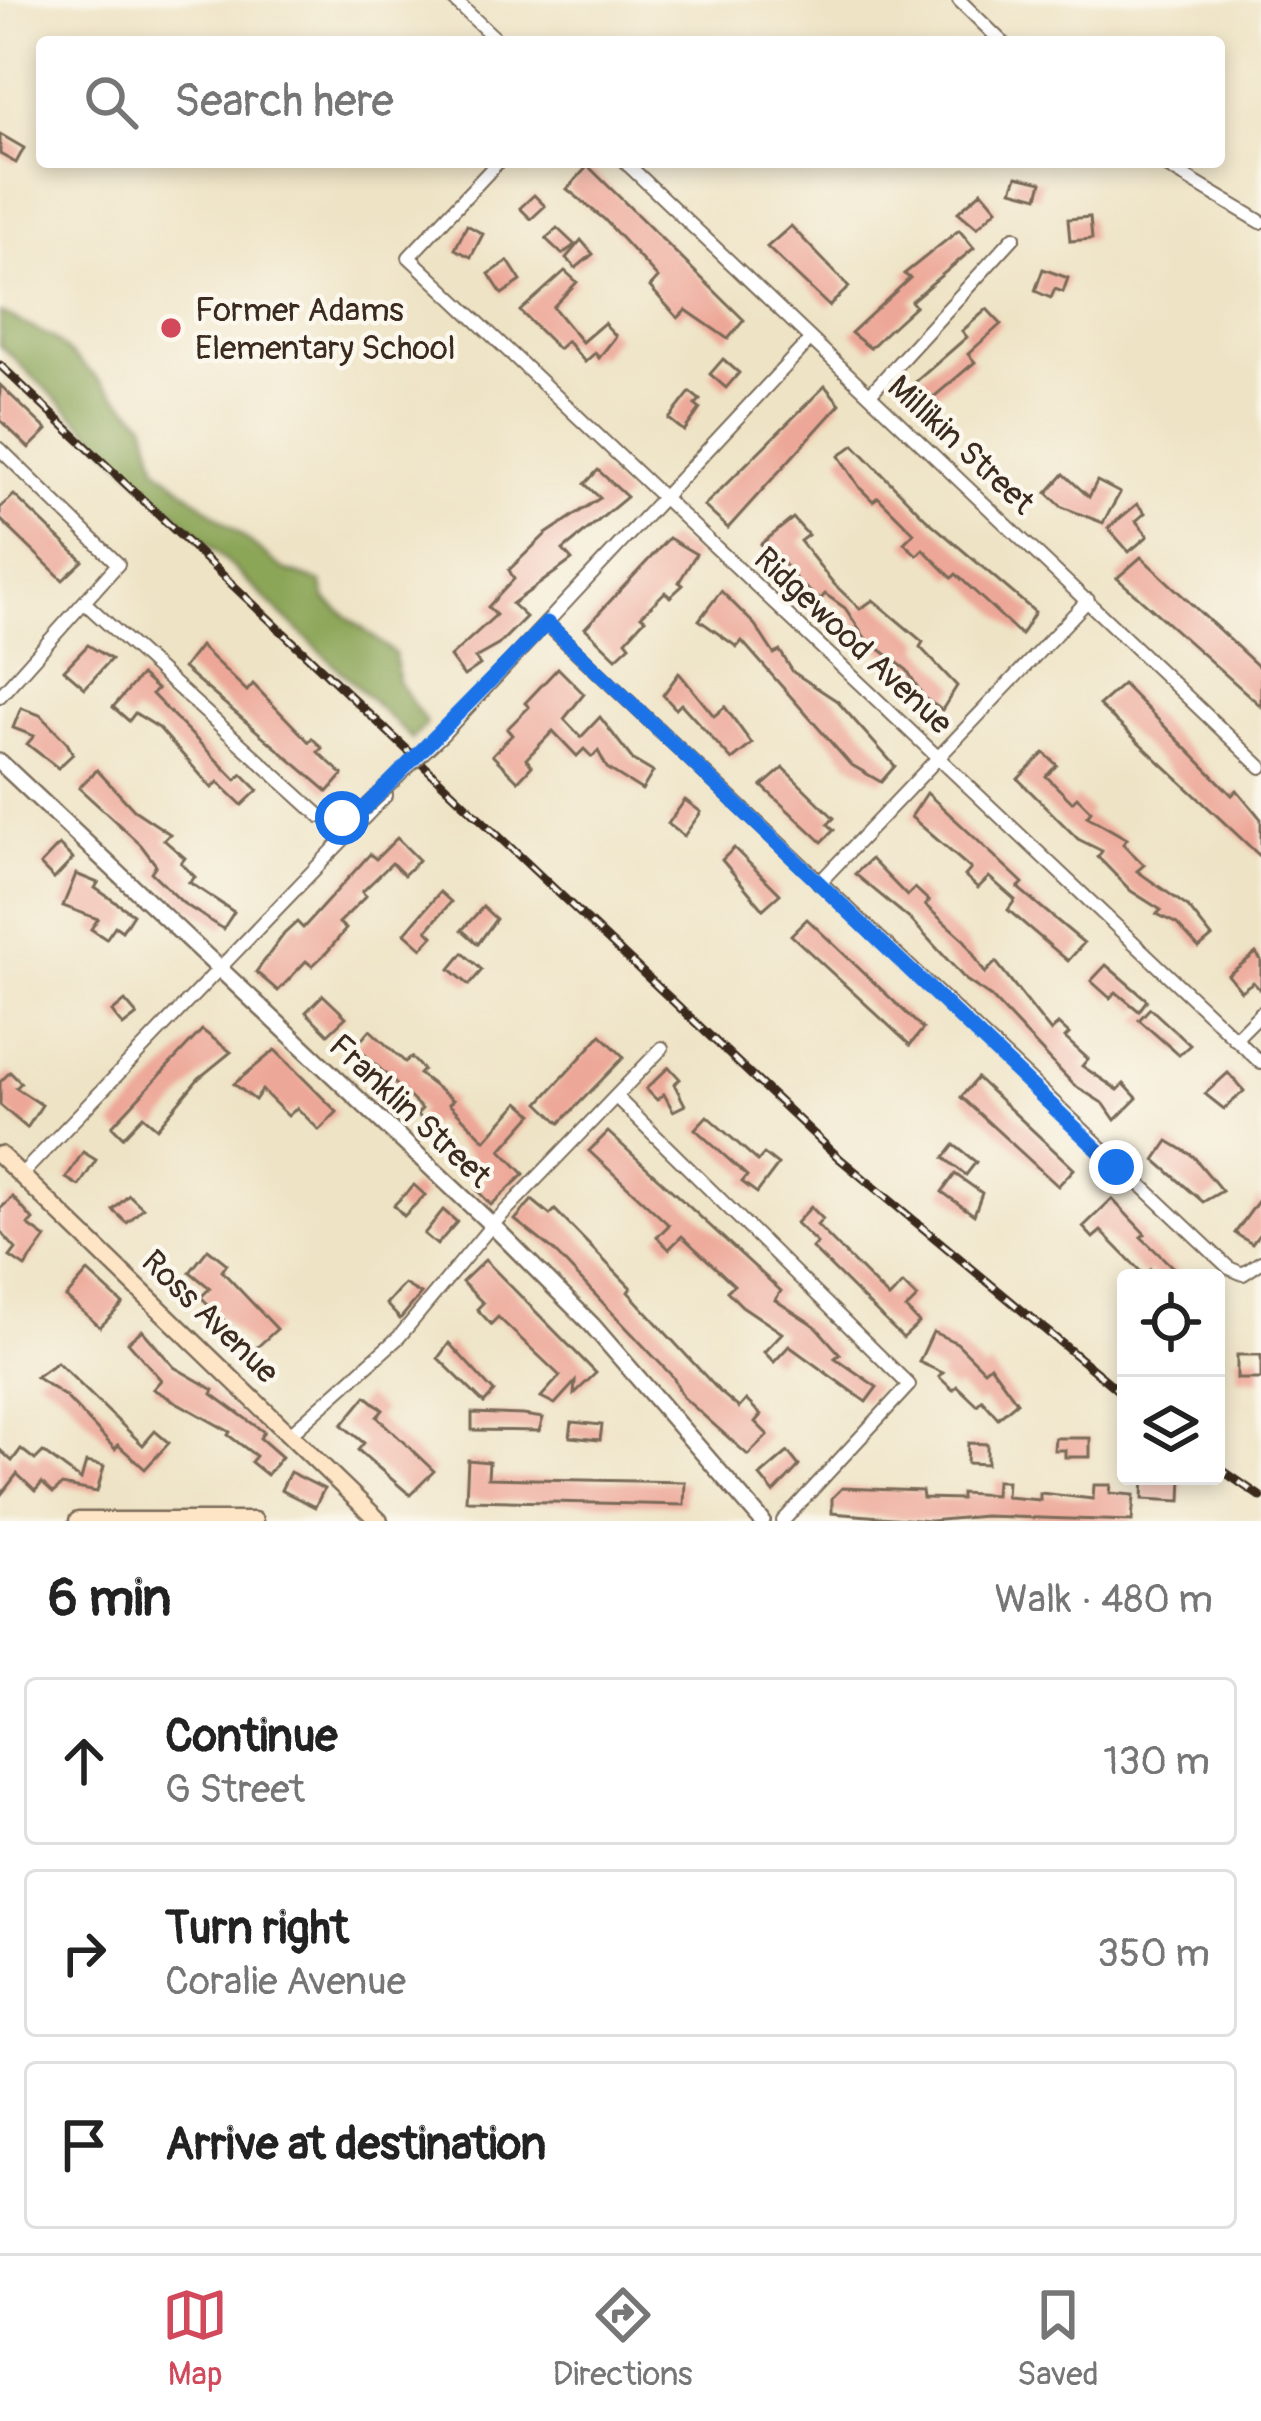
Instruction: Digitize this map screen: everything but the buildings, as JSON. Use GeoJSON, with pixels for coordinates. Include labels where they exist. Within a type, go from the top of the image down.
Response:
{"type":"FeatureCollection","features":[{"type":"Feature","properties":{"kind":"main road","name":"Ross Avenue"},"geometry":{"type":"LineString","coordinates":[[0,1155],[379,1521]]}},
{"type":"Feature","properties":{"kind":"main road"},"geometry":{"type":"LineString","coordinates":[[78,1521],[254,1521]]}},
{"type":"Feature","properties":{"kind":"street"},"geometry":{"type":"LineString","coordinates":[[454,0],[493,36]]}},
{"type":"Feature","properties":{"kind":"street"},"geometry":{"type":"LineString","coordinates":[[959,0],[996,36]]}},
{"type":"Feature","properties":{"kind":"street","name":"Ridgewood Avenue"},"geometry":{"type":"LineString","coordinates":[[492,168],[409,257],[1261,1063]]}},
{"type":"Feature","properties":{"kind":"street","name":"Millikin Street"},"geometry":{"type":"LineString","coordinates":[[631,168],[808,342],[870,394],[1261,767]]}},
{"type":"Feature","properties":{"kind":"street"},"geometry":{"type":"LineString","coordinates":[[1170,168],[1261,222]]}},
{"type":"Feature","properties":{"kind":"street"},"geometry":{"type":"LineString","coordinates":[[870,394],[1014,237]]}},
{"type":"Feature","properties":{"kind":"street"},"geometry":{"type":"LineString","coordinates":[[85,603],[320,816],[342,818],[365,808],[442,735],[808,342]]}},
{"type":"Feature","properties":{"kind":"street"},"geometry":{"type":"LineString","coordinates":[[0,449],[118,564],[0,696]]}},
{"type":"Feature","properties":{"kind":"street"},"geometry":{"type":"LineString","coordinates":[[819,883],[1088,600]]}},
{"type":"Feature","properties":{"kind":"street"},"geometry":{"type":"LineString","coordinates":[[547,623],[1116,1167],[1228,1268],[1243,1274],[1261,1262]]}},
{"type":"Feature","properties":{"kind":"street","name":"Franklin Street"},"geometry":{"type":"LineString","coordinates":[[0,762],[492,1225],[592,1325],[762,1521]]}},
{"type":"Feature","properties":{"kind":"street"},"geometry":{"type":"LineString","coordinates":[[21,1175],[396,785]]}},
{"type":"Feature","properties":{"kind":"street"},"geometry":{"type":"LineString","coordinates":[[1235,1039],[1261,1013]]}},
{"type":"Feature","properties":{"kind":"street"},"geometry":{"type":"LineString","coordinates":[[290,1434],[399,1337],[492,1225],[662,1048]]}},
{"type":"Feature","properties":{"kind":"street"},"geometry":{"type":"LineString","coordinates":[[616,1097],[909,1385],[783,1521]]}},
{"type":"Feature","properties":{"kind":"green space"},"geometry":{"type":"Polygon","coordinates":[[[0,312],[53,338],[145,422],[157,468],[284,570],[321,582],[326,600],[395,654],[398,682],[427,724],[412,739],[0,345],[0,312]]]}},
{"type":"Feature","properties":{"kind":"railway"},"geometry":{"type":"LineString","coordinates":[[0,365],[839,1158],[1117,1390]]}},
{"type":"Feature","properties":{"kind":"railway"},"geometry":{"type":"LineString","coordinates":[[1225,1472],[1261,1497]]}},
{"type":"Feature","properties":{"kind":"place","name":"Former Adams Elementary School"},"geometry":{"type":"Point","coordinates":[171,328]}},
{"type":"Feature","properties":{"kind":"route"},"geometry":{"type":"LineString","coordinates":[[342,818],[365,808],[442,735],[547,623],[1116,1167]]}}]}
